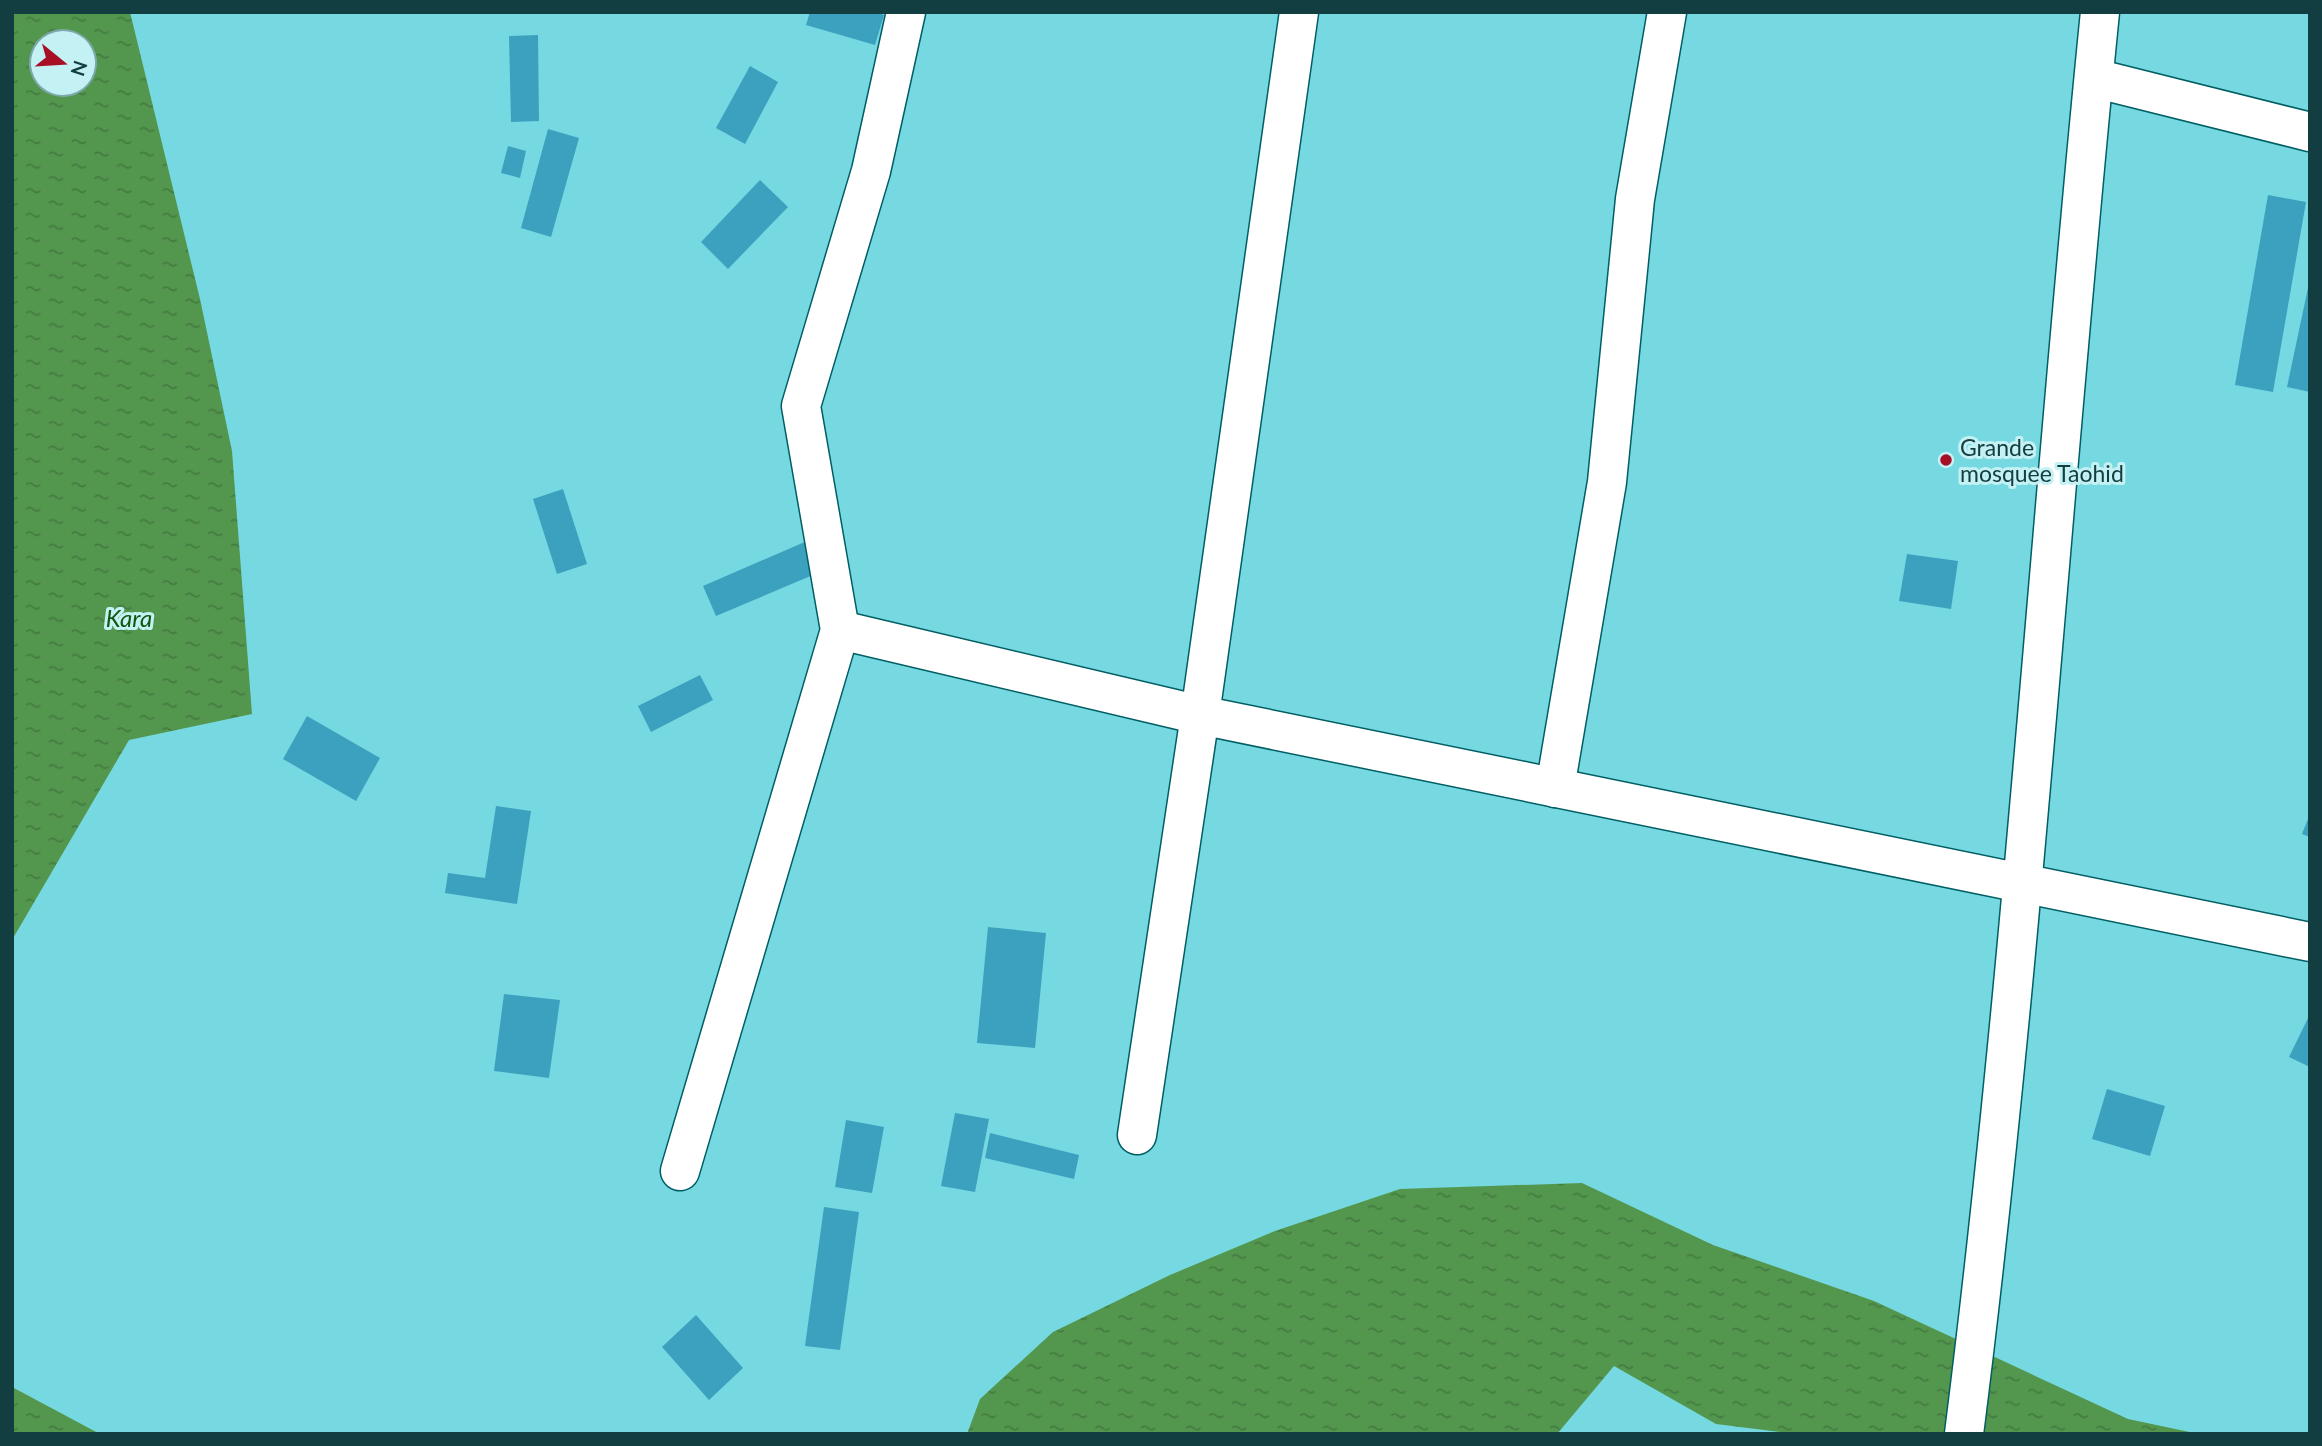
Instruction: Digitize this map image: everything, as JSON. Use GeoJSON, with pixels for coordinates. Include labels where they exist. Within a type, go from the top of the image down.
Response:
{"type":"FeatureCollection","features":[{"type":"Feature","properties":{"kind":"street"},"geometry":{"type":"LineString","coordinates":[[680,1171],[840,630],[801,406],[871,171],[906,12]]}},
{"type":"Feature","properties":{"kind":"street"},"geometry":{"type":"LineString","coordinates":[[1137,1135],[1200,715],[1299,12]]}},
{"type":"Feature","properties":{"kind":"street"},"geometry":{"type":"LineString","coordinates":[[1555,788],[1607,482],[1635,199],[1667,12]]}},
{"type":"Feature","properties":{"kind":"street"},"geometry":{"type":"LineString","coordinates":[[1964,1434],[1984,1280],[2024,884],[2100,12]]}},
{"type":"Feature","properties":{"kind":"street"},"geometry":{"type":"LineString","coordinates":[[2094,78],[2310,132]]}},
{"type":"Feature","properties":{"kind":"street"},"geometry":{"type":"LineString","coordinates":[[840,630],[1200,715],[2310,942]]}},
{"type":"Feature","properties":{"kind":"water","name":"Kara"},"geometry":{"type":"Polygon","coordinates":[[[12,12],[130,12],[200,299],[232,451],[252,714],[129,740],[12,940],[12,12]]]}},
{"type":"Feature","properties":{"kind":"water"},"geometry":{"type":"Polygon","coordinates":[[[1582,1183],[1713,1245],[1874,1301],[2128,1419],[2199,1434],[1796,1434],[1716,1424],[1614,1366],[1557,1434],[967,1434],[980,1399],[1053,1332],[1170,1275],[1275,1231],[1400,1189],[1582,1183]]]}},
{"type":"Feature","properties":{"kind":"water"},"geometry":{"type":"Polygon","coordinates":[[[12,1387],[100,1434],[12,1434],[12,1387]]]}},
{"type":"Feature","properties":{"kind":"building"},"geometry":{"type":"Polygon","coordinates":[[[810,12],[876,12],[884,15],[875,45],[806,25],[810,12]]]}},
{"type":"Feature","properties":{"kind":"building"},"geometry":{"type":"Polygon","coordinates":[[[538,35],[539,121],[511,122],[509,36],[538,35]]]}},
{"type":"Feature","properties":{"kind":"building"},"geometry":{"type":"Polygon","coordinates":[[[750,66],[778,82],[745,144],[716,128],[750,66]]]}},
{"type":"Feature","properties":{"kind":"building"},"geometry":{"type":"Polygon","coordinates":[[[548,129],[579,138],[551,237],[521,228],[548,129]]]}},
{"type":"Feature","properties":{"kind":"building"},"geometry":{"type":"Polygon","coordinates":[[[508,146],[526,151],[520,178],[501,173],[508,146]]]}},
{"type":"Feature","properties":{"kind":"building"},"geometry":{"type":"Polygon","coordinates":[[[760,180],[788,207],[728,269],[701,242],[760,180]]]}},
{"type":"Feature","properties":{"kind":"building"},"geometry":{"type":"Polygon","coordinates":[[[2268,195],[2306,202],[2273,392],[2235,385],[2268,195]]]}},
{"type":"Feature","properties":{"kind":"building"},"geometry":{"type":"Polygon","coordinates":[[[2310,283],[2310,392],[2287,387],[2310,283]]]}},
{"type":"Feature","properties":{"kind":"building"},"geometry":{"type":"Polygon","coordinates":[[[563,489],[587,564],[557,574],[533,499],[563,489]]]}},
{"type":"Feature","properties":{"kind":"building"},"geometry":{"type":"Polygon","coordinates":[[[807,541],[820,572],[716,616],[703,586],[807,541]]]}},
{"type":"Feature","properties":{"kind":"building"},"geometry":{"type":"Polygon","coordinates":[[[1907,554],[1958,561],[1951,609],[1899,601],[1907,554]]]}},
{"type":"Feature","properties":{"kind":"building"},"geometry":{"type":"Polygon","coordinates":[[[700,675],[713,700],[651,732],[638,706],[700,675]]]}},
{"type":"Feature","properties":{"kind":"building"},"geometry":{"type":"Polygon","coordinates":[[[307,716],[380,758],[356,801],[283,759],[307,716]]]}},
{"type":"Feature","properties":{"kind":"building"},"geometry":{"type":"Polygon","coordinates":[[[496,806],[531,811],[517,904],[445,893],[448,873],[485,878],[496,806]]]}},
{"type":"Feature","properties":{"kind":"building"},"geometry":{"type":"Polygon","coordinates":[[[2310,814],[2310,837],[2302,834],[2310,814]]]}},
{"type":"Feature","properties":{"kind":"building"},"geometry":{"type":"Polygon","coordinates":[[[988,927],[1046,933],[1035,1048],[977,1043],[988,927]]]}},
{"type":"Feature","properties":{"kind":"building"},"geometry":{"type":"Polygon","coordinates":[[[504,994],[560,1000],[549,1078],[494,1071],[504,994]]]}},
{"type":"Feature","properties":{"kind":"building"},"geometry":{"type":"Polygon","coordinates":[[[2310,1014],[2310,1067],[2289,1057],[2310,1014]]]}},
{"type":"Feature","properties":{"kind":"building"},"geometry":{"type":"Polygon","coordinates":[[[2107,1089],[2165,1106],[2150,1156],[2092,1139],[2107,1089]]]}},
{"type":"Feature","properties":{"kind":"building"},"geometry":{"type":"Polygon","coordinates":[[[955,1113],[989,1119],[975,1192],[941,1186],[955,1113]]]}},
{"type":"Feature","properties":{"kind":"building"},"geometry":{"type":"Polygon","coordinates":[[[846,1120],[884,1127],[872,1193],[835,1187],[846,1120]]]}},
{"type":"Feature","properties":{"kind":"building"},"geometry":{"type":"Polygon","coordinates":[[[990,1133],[1079,1155],[1074,1179],[985,1158],[990,1133]]]}},
{"type":"Feature","properties":{"kind":"building"},"geometry":{"type":"Polygon","coordinates":[[[824,1207],[859,1212],[840,1350],[805,1346],[824,1207]]]}},
{"type":"Feature","properties":{"kind":"building"},"geometry":{"type":"Polygon","coordinates":[[[696,1315],[743,1368],[709,1400],[662,1347],[696,1315]]]}},
{"type":"Feature","properties":{"kind":"place","name":"Grande mosquee Taohid"},"geometry":{"type":"Point","coordinates":[1946,460]}}]}
